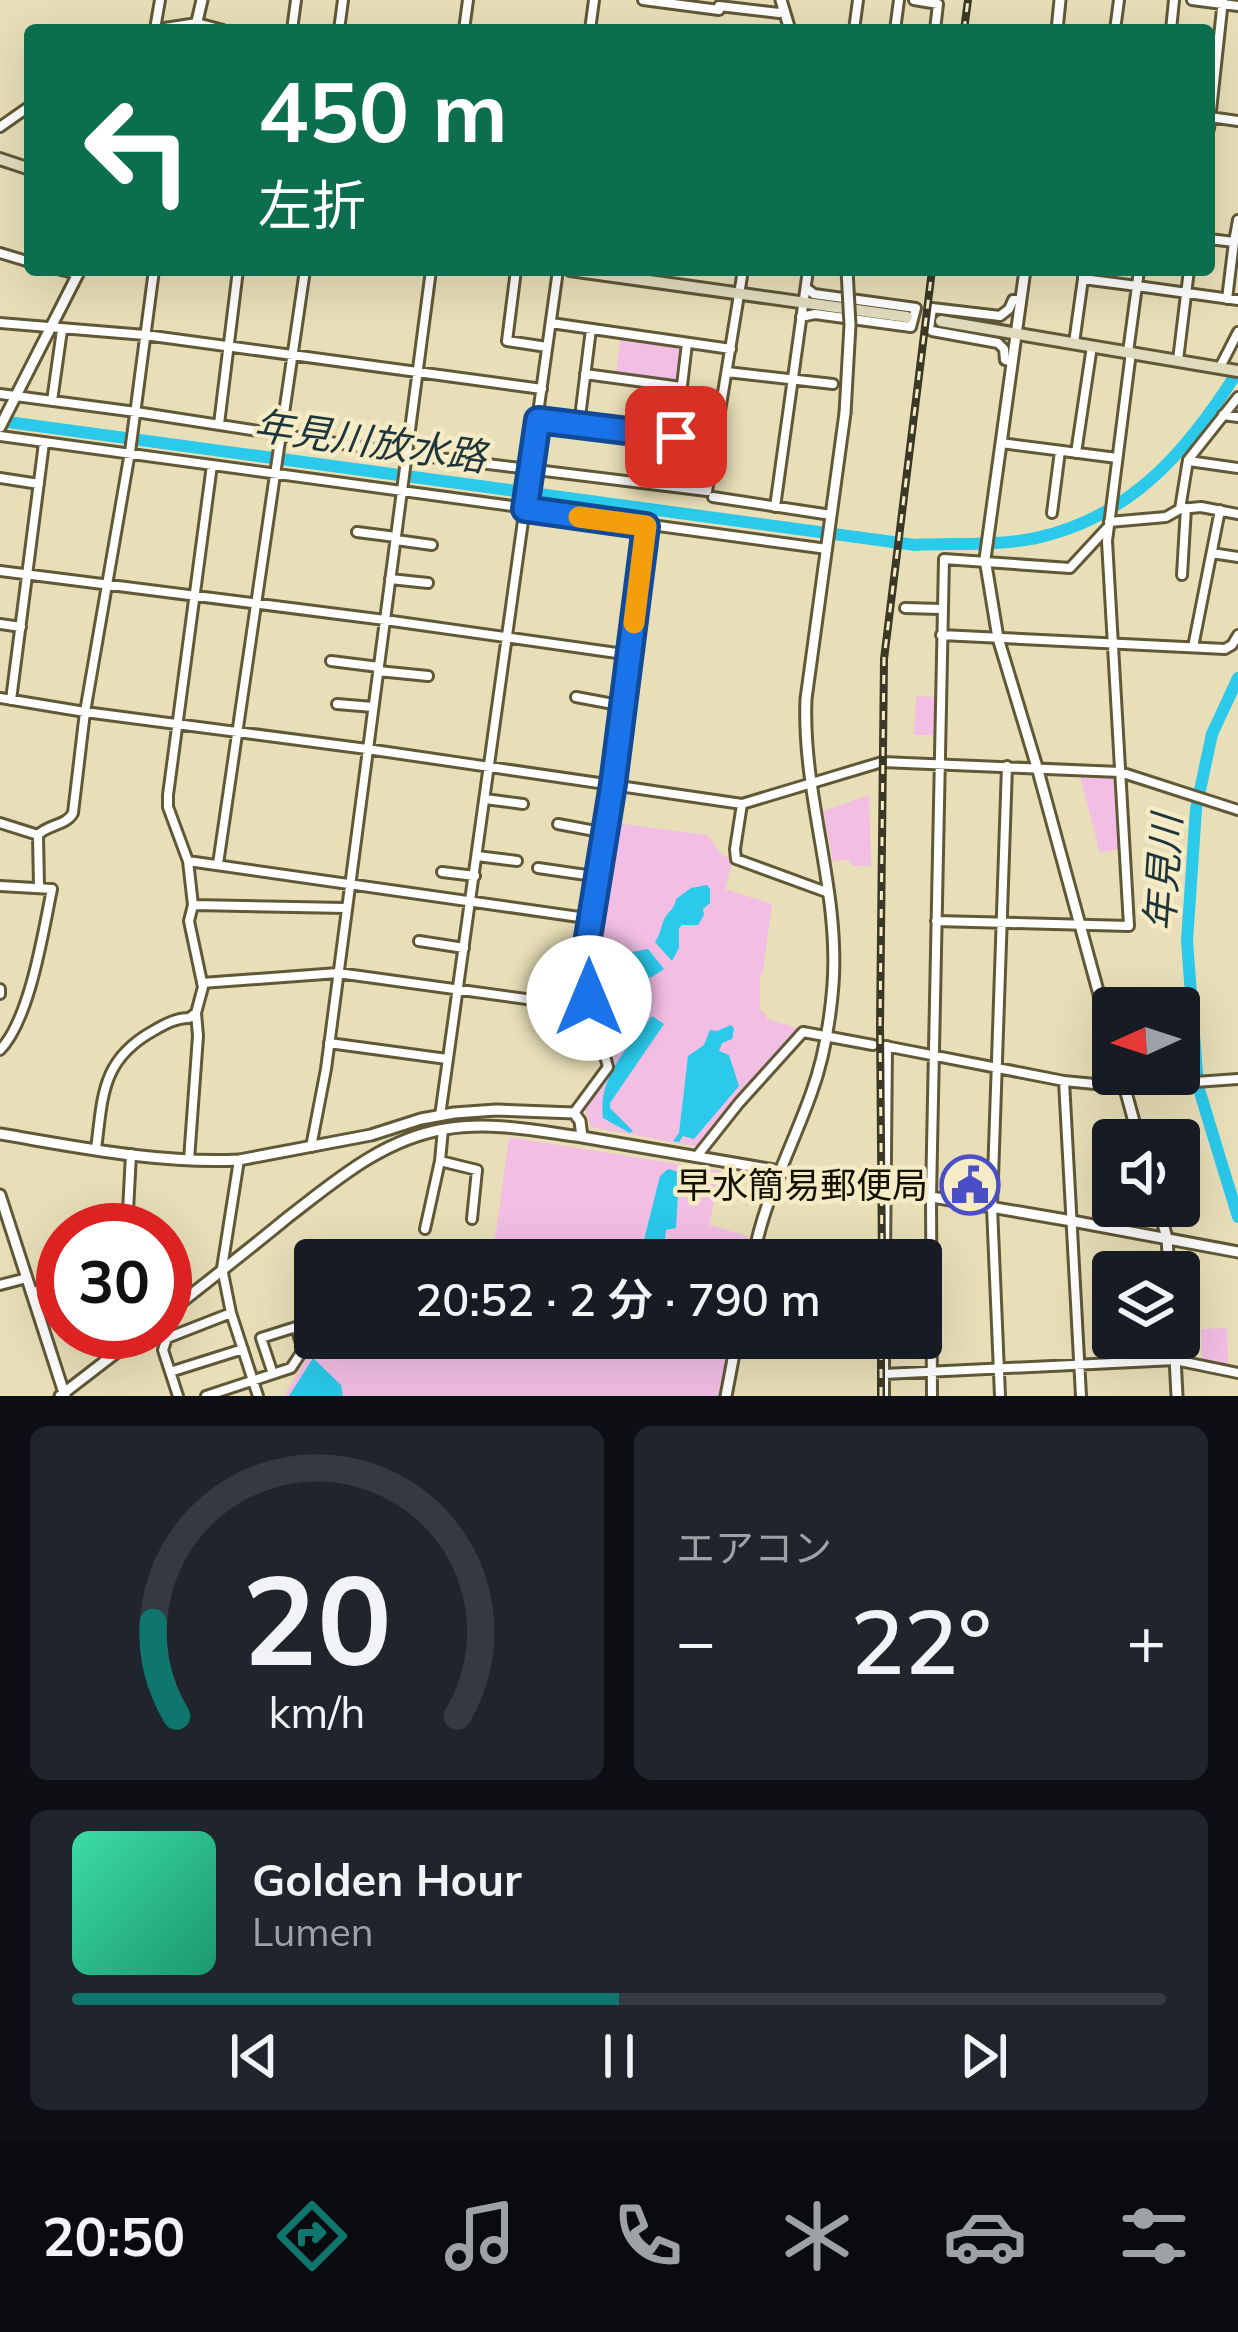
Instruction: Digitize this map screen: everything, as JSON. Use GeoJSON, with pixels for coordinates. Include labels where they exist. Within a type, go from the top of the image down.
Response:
{"type":"FeatureCollection","features":[{"type":"Feature","properties":{"kind":"main road"},"geometry":{"type":"LineString","coordinates":[[653,276],[802,310],[907,316]]}},
{"type":"Feature","properties":{"kind":"main road"},"geometry":{"type":"LineString","coordinates":[[941,321],[1238,370]]}},
{"type":"Feature","properties":{"kind":"street"},"geometry":{"type":"LineString","coordinates":[[643,0],[719,10],[720,3],[779,14],[783,5]]}},
{"type":"Feature","properties":{"kind":"street"},"geometry":{"type":"LineString","coordinates":[[914,0],[938,4],[935,24]]}},
{"type":"Feature","properties":{"kind":"street"},"geometry":{"type":"LineString","coordinates":[[1192,0],[1238,6]]}},
{"type":"Feature","properties":{"kind":"street"},"geometry":{"type":"LineString","coordinates":[[1215,73],[1223,2]]}},
{"type":"Feature","properties":{"kind":"street"},"geometry":{"type":"LineString","coordinates":[[1092,276],[1233,300],[1238,220]]}},
{"type":"Feature","properties":{"kind":"street"},"geometry":{"type":"LineString","coordinates":[[1215,239],[1234,242]]}},
{"type":"Feature","properties":{"kind":"street"},"geometry":{"type":"LineString","coordinates":[[0,427],[57,329],[77,276]]}},
{"type":"Feature","properties":{"kind":"street"},"geometry":{"type":"LineString","coordinates":[[0,823],[38,835],[73,813],[153,276]]}},
{"type":"Feature","properties":{"kind":"street"},"geometry":{"type":"LineString","coordinates":[[219,424],[237,276]]}},
{"type":"Feature","properties":{"kind":"street"},"geometry":{"type":"LineString","coordinates":[[218,864],[304,276]]}},
{"type":"Feature","properties":{"kind":"street"},"geometry":{"type":"LineString","coordinates":[[311,1147],[329,1042],[429,276]]}},
{"type":"Feature","properties":{"kind":"street"},"geometry":{"type":"LineString","coordinates":[[515,276],[507,340],[548,347]]}},
{"type":"Feature","properties":{"kind":"street"},"geometry":{"type":"LineString","coordinates":[[440,1116],[557,276]]}},
{"type":"Feature","properties":{"kind":"street"},"geometry":{"type":"LineString","coordinates":[[0,394],[219,424],[407,458],[707,491],[742,276]]}},
{"type":"Feature","properties":{"kind":"street"},"geometry":{"type":"LineString","coordinates":[[775,507],[807,276]]}},
{"type":"Feature","properties":{"kind":"street"},"geometry":{"type":"LineString","coordinates":[[758,1239],[765,1208],[811,1093],[826,1034],[835,953],[805,727],[844,412],[850,325],[847,276]]}},
{"type":"Feature","properties":{"kind":"street"},"geometry":{"type":"LineString","coordinates":[[1024,276],[986,561],[998,638],[1097,987]]}},
{"type":"Feature","properties":{"kind":"street"},"geometry":{"type":"LineString","coordinates":[[1074,343],[1083,276]]}},
{"type":"Feature","properties":{"kind":"street"},"geometry":{"type":"LineString","coordinates":[[936,921],[1129,926],[1108,525],[1138,276]]}},
{"type":"Feature","properties":{"kind":"street"},"geometry":{"type":"LineString","coordinates":[[1178,360],[1188,276]]}},
{"type":"Feature","properties":{"kind":"street"},"geometry":{"type":"LineString","coordinates":[[802,310],[910,327],[916,308],[814,294],[806,288]]}},
{"type":"Feature","properties":{"kind":"street"},"geometry":{"type":"LineString","coordinates":[[1012,362],[1005,360],[998,343],[932,332],[932,308],[1000,316],[1013,300],[1021,300]]}},
{"type":"Feature","properties":{"kind":"street"},"geometry":{"type":"LineString","coordinates":[[0,323],[146,335],[542,389]]}},
{"type":"Feature","properties":{"kind":"street"},"geometry":{"type":"LineString","coordinates":[[551,323],[731,349]]}},
{"type":"Feature","properties":{"kind":"street"},"geometry":{"type":"LineString","coordinates":[[579,425],[591,328]]}},
{"type":"Feature","properties":{"kind":"street"},"geometry":{"type":"LineString","coordinates":[[52,401],[57,329]]}},
{"type":"Feature","properties":{"kind":"street"},"geometry":{"type":"LineString","coordinates":[[1222,368],[1238,332]]}},
{"type":"Feature","properties":{"kind":"street"},"geometry":{"type":"LineString","coordinates":[[676,437],[687,343]]}},
{"type":"Feature","properties":{"kind":"street"},"geometry":{"type":"LineString","coordinates":[[1076,453],[1092,346]]}},
{"type":"Feature","properties":{"kind":"street"},"geometry":{"type":"LineString","coordinates":[[727,373],[833,385]]}},
{"type":"Feature","properties":{"kind":"street"},"geometry":{"type":"LineString","coordinates":[[585,374],[681,388]]}},
{"type":"Feature","properties":{"kind":"street"},"geometry":{"type":"LineString","coordinates":[[1182,575],[1188,460],[1238,397]]}},
{"type":"Feature","properties":{"kind":"street"},"geometry":{"type":"LineString","coordinates":[[1223,415],[1238,418]]}},
{"type":"Feature","properties":{"kind":"street"},"geometry":{"type":"LineString","coordinates":[[538,420],[716,442]]}},
{"type":"Feature","properties":{"kind":"street"},"geometry":{"type":"LineString","coordinates":[[0,436],[827,549]]}},
{"type":"Feature","properties":{"kind":"street"},"geometry":{"type":"LineString","coordinates":[[11,700],[44,442]]}},
{"type":"Feature","properties":{"kind":"street"},"geometry":{"type":"LineString","coordinates":[[1001,443],[1117,458]]}},
{"type":"Feature","properties":{"kind":"street"},"geometry":{"type":"LineString","coordinates":[[1052,513],[1060,451]]}},
{"type":"Feature","properties":{"kind":"street"},"geometry":{"type":"LineString","coordinates":[[1188,460],[1238,468]]}},
{"type":"Feature","properties":{"kind":"street"},"geometry":{"type":"LineString","coordinates":[[189,1160],[196,1013],[203,987],[189,921],[193,905],[188,861],[168,807],[212,465]]}},
{"type":"Feature","properties":{"kind":"street"},"geometry":{"type":"LineString","coordinates":[[0,478],[39,484]]}},
{"type":"Feature","properties":{"kind":"street"},"geometry":{"type":"LineString","coordinates":[[713,497],[831,518]]}},
{"type":"Feature","properties":{"kind":"street"},"geometry":{"type":"LineString","coordinates":[[932,1396],[933,1055],[944,560],[1070,568],[1108,525],[1202,507],[1238,514]]}},
{"type":"Feature","properties":{"kind":"street"},"geometry":{"type":"LineString","coordinates":[[1193,647],[1220,511]]}},
{"type":"Feature","properties":{"kind":"street"},"geometry":{"type":"LineString","coordinates":[[574,1113],[608,1067],[591,1008],[586,966],[646,526]]}},
{"type":"Feature","properties":{"kind":"street"},"geometry":{"type":"LineString","coordinates":[[357,532],[432,545]]}},
{"type":"Feature","properties":{"kind":"street"},"geometry":{"type":"LineString","coordinates":[[1212,553],[1238,557]]}},
{"type":"Feature","properties":{"kind":"street"},"geometry":{"type":"LineString","coordinates":[[0,571],[631,656]]}},
{"type":"Feature","properties":{"kind":"street"},"geometry":{"type":"LineString","coordinates":[[391,579],[428,583]]}},
{"type":"Feature","properties":{"kind":"street"},"geometry":{"type":"LineString","coordinates":[[905,608],[941,610]]}},
{"type":"Feature","properties":{"kind":"street"},"geometry":{"type":"LineString","coordinates":[[0,624],[21,627]]}},
{"type":"Feature","properties":{"kind":"street"},"geometry":{"type":"LineString","coordinates":[[940,635],[1229,648],[1238,635]]}},
{"type":"Feature","properties":{"kind":"street"},"geometry":{"type":"LineString","coordinates":[[331,661],[428,676]]}},
{"type":"Feature","properties":{"kind":"street"},"geometry":{"type":"LineString","coordinates":[[0,698],[742,804],[882,762],[1120,772],[1238,810]]}},
{"type":"Feature","properties":{"kind":"street"},"geometry":{"type":"LineString","coordinates":[[576,698],[624,706]]}},
{"type":"Feature","properties":{"kind":"street"},"geometry":{"type":"LineString","coordinates":[[337,704],[373,707]]}},
{"type":"Feature","properties":{"kind":"street"},"geometry":{"type":"LineString","coordinates":[[1000,1396],[992,1207],[1006,766]]}},
{"type":"Feature","properties":{"kind":"street"},"geometry":{"type":"LineString","coordinates":[[485,799],[524,804]]}},
{"type":"Feature","properties":{"kind":"street"},"geometry":{"type":"LineString","coordinates":[[742,804],[736,860],[829,892]]}},
{"type":"Feature","properties":{"kind":"street"},"geometry":{"type":"LineString","coordinates":[[558,824],[606,833]]}},
{"type":"Feature","properties":{"kind":"street"},"geometry":{"type":"LineString","coordinates":[[38,835],[39,886]]}},
{"type":"Feature","properties":{"kind":"street"},"geometry":{"type":"LineString","coordinates":[[477,856],[517,861]]}},
{"type":"Feature","properties":{"kind":"street"},"geometry":{"type":"LineString","coordinates":[[188,861],[593,919]]}},
{"type":"Feature","properties":{"kind":"street"},"geometry":{"type":"LineString","coordinates":[[538,868],[599,877]]}},
{"type":"Feature","properties":{"kind":"street"},"geometry":{"type":"LineString","coordinates":[[442,872],[475,876]]}},
{"type":"Feature","properties":{"kind":"street"},"geometry":{"type":"LineString","coordinates":[[0,886],[52,889],[17,1026],[0,1050]]}},
{"type":"Feature","properties":{"kind":"street"},"geometry":{"type":"LineString","coordinates":[[193,905],[346,908]]}},
{"type":"Feature","properties":{"kind":"street"},"geometry":{"type":"LineString","coordinates":[[419,941],[464,948]]}},
{"type":"Feature","properties":{"kind":"street"},"geometry":{"type":"LineString","coordinates":[[202,983],[338,973],[591,1008]]}},
{"type":"Feature","properties":{"kind":"street"},"geometry":{"type":"LineString","coordinates":[[96,1149],[102,1097],[116,1061],[130,1045],[156,1029],[196,1013]]}},
{"type":"Feature","properties":{"kind":"street"},"geometry":{"type":"LineString","coordinates":[[697,1156],[799,1035],[806,1031],[873,1045]]}},
{"type":"Feature","properties":{"kind":"street"},"geometry":{"type":"LineString","coordinates":[[329,1042],[447,1059]]}},
{"type":"Feature","properties":{"kind":"street"},"geometry":{"type":"LineString","coordinates":[[885,1239],[886,1046],[1092,1084]]}},
{"type":"Feature","properties":{"kind":"street"},"geometry":{"type":"LineString","coordinates":[[1200,1082],[1238,1079]]}},
{"type":"Feature","properties":{"kind":"street"},"geometry":{"type":"LineString","coordinates":[[1064,1081],[1081,1396]]}},
{"type":"Feature","properties":{"kind":"street"},"geometry":{"type":"LineString","coordinates":[[0,1134],[131,1154],[239,1160],[371,1135],[440,1116],[496,1110],[574,1113]]}},
{"type":"Feature","properties":{"kind":"street"},"geometry":{"type":"LineString","coordinates":[[574,1113],[582,1137]]}},
{"type":"Feature","properties":{"kind":"street"},"geometry":{"type":"LineString","coordinates":[[192,1293],[358,1165],[400,1141],[443,1129],[508,1127],[582,1137],[1235,1251]]}},
{"type":"Feature","properties":{"kind":"street"},"geometry":{"type":"LineString","coordinates":[[425,1229],[443,1129]]}},
{"type":"Feature","properties":{"kind":"street"},"geometry":{"type":"LineString","coordinates":[[128,1203],[131,1154]]}},
{"type":"Feature","properties":{"kind":"street"},"geometry":{"type":"LineString","coordinates":[[239,1160],[222,1268],[258,1396]]}},
{"type":"Feature","properties":{"kind":"street"},"geometry":{"type":"LineString","coordinates":[[440,1161],[477,1170],[472,1219]]}},
{"type":"Feature","properties":{"kind":"street"},"geometry":{"type":"LineString","coordinates":[[0,1195],[63,1395],[109,1359]]}},
{"type":"Feature","properties":{"kind":"street"},"geometry":{"type":"LineString","coordinates":[[1164,1227],[1168,1251]]}},
{"type":"Feature","properties":{"kind":"street"},"geometry":{"type":"LineString","coordinates":[[0,1286],[27,1278]]}},
{"type":"Feature","properties":{"kind":"street"},"geometry":{"type":"LineString","coordinates":[[31,1292],[36,1291]]}},
{"type":"Feature","properties":{"kind":"street"},"geometry":{"type":"LineString","coordinates":[[178,1396],[164,1350],[167,1338],[231,1313]]}},
{"type":"Feature","properties":{"kind":"street"},"geometry":{"type":"LineString","coordinates":[[206,1396],[218,1394],[273,1375],[291,1368],[303,1350],[296,1327],[261,1339],[273,1375]]}},
{"type":"Feature","properties":{"kind":"street"},"geometry":{"type":"LineString","coordinates":[[170,1372],[242,1348]]}},
{"type":"Feature","properties":{"kind":"street"},"geometry":{"type":"LineString","coordinates":[[726,1396],[733,1359]]}},
{"type":"Feature","properties":{"kind":"street"},"geometry":{"type":"LineString","coordinates":[[884,1359],[884,1396]]}},
{"type":"Feature","properties":{"kind":"street"},"geometry":{"type":"LineString","coordinates":[[884,1374],[1175,1360],[1238,1373]]}},
{"type":"Feature","properties":{"kind":"street"},"geometry":{"type":"LineString","coordinates":[[1175,1360],[1178,1396]]}},
{"type":"Feature","properties":{"kind":"shaded area"},"geometry":{"type":"Polygon","coordinates":[[[621,334],[685,342],[679,383],[616,374],[621,334]]]}},
{"type":"Feature","properties":{"kind":"shaded area"},"geometry":{"type":"Polygon","coordinates":[[[916,696],[937,697],[937,735],[914,735],[916,696]]]}},
{"type":"Feature","properties":{"kind":"shaded area"},"geometry":{"type":"Polygon","coordinates":[[[1079,772],[1117,777],[1122,848],[1100,853],[1079,772]]]}},
{"type":"Feature","properties":{"kind":"shaded area"},"geometry":{"type":"Polygon","coordinates":[[[869,795],[871,866],[833,861],[823,811],[869,795]]]}},
{"type":"Feature","properties":{"kind":"shaded area"},"geometry":{"type":"Polygon","coordinates":[[[609,822],[707,835],[722,855],[733,859],[725,889],[772,904],[760,976],[760,1010],[767,1019],[798,1028],[698,1147],[591,1127],[581,1107],[608,1071],[591,996],[590,943],[609,822]]]}},
{"type":"Feature","properties":{"kind":"shaded area"},"geometry":{"type":"Polygon","coordinates":[[[509,1137],[722,1171],[709,1225],[748,1236],[748,1239],[495,1239],[509,1137]]]}},
{"type":"Feature","properties":{"kind":"shaded area"},"geometry":{"type":"Polygon","coordinates":[[[1227,1328],[1228,1368],[1202,1362],[1201,1329],[1227,1328]]]}},
{"type":"Feature","properties":{"kind":"shaded area"},"geometry":{"type":"Polygon","coordinates":[[[727,1359],[719,1396],[284,1396],[306,1360],[727,1359]]]}},
{"type":"Feature","properties":{"kind":"water"},"geometry":{"type":"Polygon","coordinates":[[[707,885],[710,903],[698,925],[679,928],[679,948],[672,961],[655,942],[664,919],[676,899],[691,888],[707,885]]]}},
{"type":"Feature","properties":{"kind":"water"},"geometry":{"type":"Polygon","coordinates":[[[648,949],[664,969],[652,977],[618,985],[608,979],[606,960],[613,951],[648,949]]]}},
{"type":"Feature","properties":{"kind":"water"},"geometry":{"type":"Polygon","coordinates":[[[652,1016],[664,1024],[610,1103],[633,1131],[630,1133],[603,1118],[602,1103],[617,1063],[652,1016]]]}},
{"type":"Feature","properties":{"kind":"water"},"geometry":{"type":"Polygon","coordinates":[[[731,1025],[732,1039],[722,1043],[719,1051],[729,1055],[739,1086],[694,1139],[683,1136],[673,1141],[679,1133],[688,1056],[704,1045],[710,1030],[731,1025]]]}},
{"type":"Feature","properties":{"kind":"water"},"geometry":{"type":"Polygon","coordinates":[[[668,1169],[687,1174],[678,1195],[676,1228],[666,1230],[665,1239],[644,1239],[660,1176],[668,1169]]]}},
{"type":"Feature","properties":{"kind":"water"},"geometry":{"type":"Polygon","coordinates":[[[314,1359],[341,1385],[343,1396],[289,1396],[314,1359]]]}},
{"type":"Feature","properties":{"kind":"waterway","name":"年見川放水路"},"geometry":{"type":"LineString","coordinates":[[0,421],[915,545],[991,543],[1070,528],[1129,497],[1177,453],[1238,371]]}},
{"type":"Feature","properties":{"kind":"waterway","name":"年見川"},"geometry":{"type":"LineString","coordinates":[[1238,678],[1212,734],[1196,809],[1187,941],[1198,1086],[1238,1217]]}},
{"type":"Feature","properties":{"kind":"railway"},"geometry":{"type":"LineString","coordinates":[[965,24],[968,0]]}},
{"type":"Feature","properties":{"kind":"railway"},"geometry":{"type":"LineString","coordinates":[[882,1239],[884,659],[931,276]]}},
{"type":"Feature","properties":{"kind":"railway"},"geometry":{"type":"LineString","coordinates":[[881,1359],[881,1396]]}},
{"type":"Feature","properties":{"kind":"slow traffic"},"geometry":{"type":"LineString","coordinates":[[579,517],[646,526],[634,623]]}},
{"type":"Feature","properties":{"kind":"place","name":"早水簡易郵便局"},"geometry":{"type":"Point","coordinates":[970,1185]}},
{"type":"Feature","properties":{"kind":"route"},"geometry":{"type":"LineString","coordinates":[[589,998],[586,950],[646,526],[525,509],[538,420],[676,437]]}}]}
